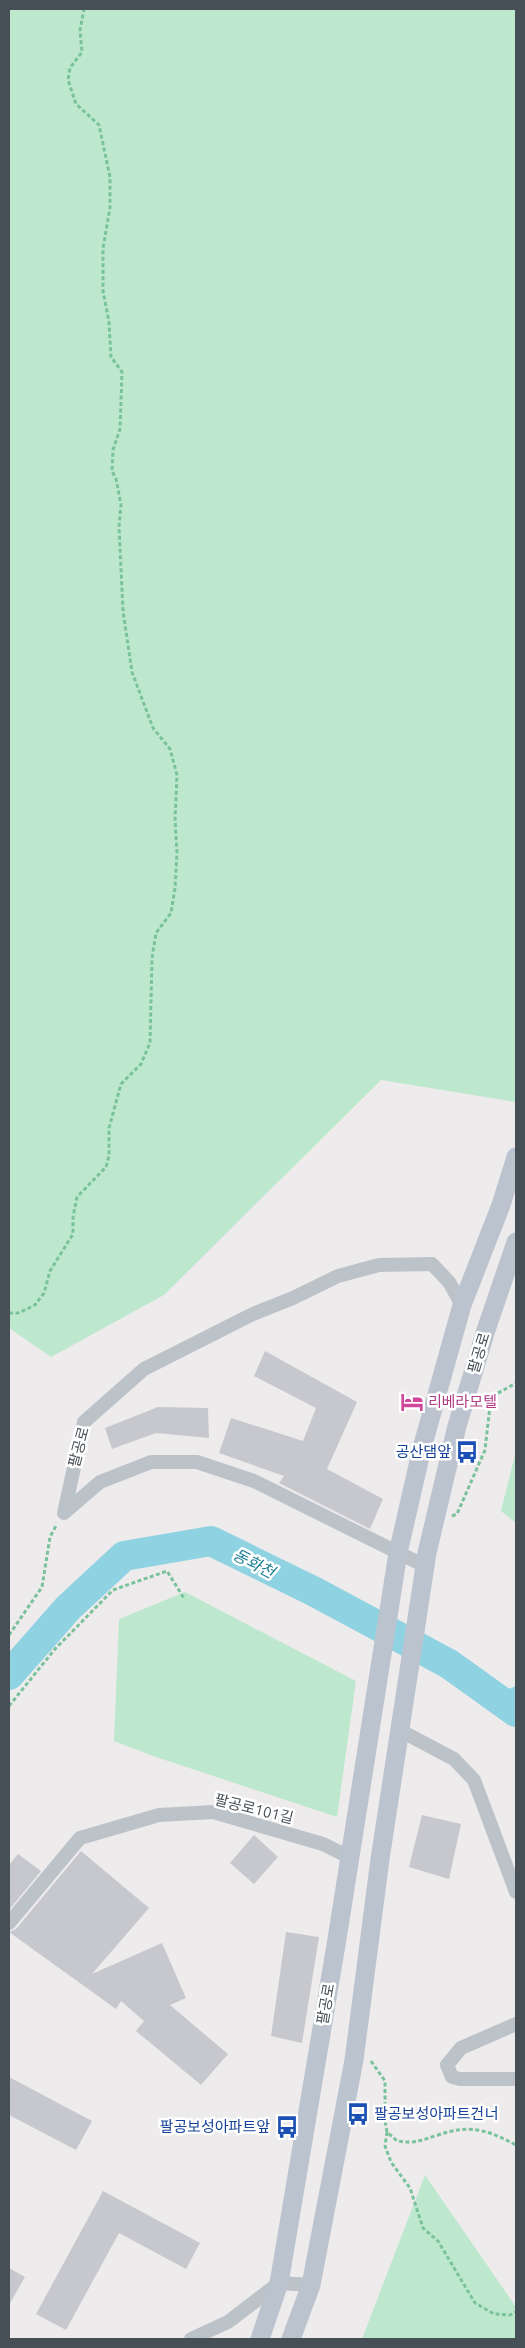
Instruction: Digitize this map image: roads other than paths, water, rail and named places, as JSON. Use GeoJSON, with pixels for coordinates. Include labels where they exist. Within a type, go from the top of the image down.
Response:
{"type":"FeatureCollection","features":[{"type":"Feature","properties":{"kind":"main road","name":"팔공로"},"geometry":{"type":"LineString","coordinates":[[260,2339],[279,2283],[337,1939],[398,1553],[422,1448],[462,1305],[501,1205],[516,1156]]}},
{"type":"Feature","properties":{"kind":"main road","name":"팔공로"},"geometry":{"type":"LineString","coordinates":[[399,1730],[425,1567],[457,1426],[486,1330],[516,1242]]}},
{"type":"Feature","properties":{"kind":"main road"},"geometry":{"type":"LineString","coordinates":[[291,2339],[311,2285],[356,2044],[399,1730]]}},
{"type":"Feature","properties":{"kind":"street","name":"팔공로"},"geometry":{"type":"LineString","coordinates":[[398,1553],[254,1482],[196,1462],[151,1462],[100,1482],[64,1513],[84,1422],[144,1369],[253,1314],[293,1298],[338,1276],[379,1265],[432,1264],[449,1282],[462,1305]]}},
{"type":"Feature","properties":{"kind":"street"},"geometry":{"type":"LineString","coordinates":[[398,1553],[425,1567]]}},
{"type":"Feature","properties":{"kind":"street"},"geometry":{"type":"LineString","coordinates":[[399,1730],[454,1759],[474,1780],[516,1892]]}},
{"type":"Feature","properties":{"kind":"street","name":"팔공로101길"},"geometry":{"type":"LineString","coordinates":[[9,1923],[80,1838],[159,1815],[213,1812],[323,1844],[349,1857]]}},
{"type":"Feature","properties":{"kind":"street"},"geometry":{"type":"LineString","coordinates":[[516,2024],[461,2048],[447,2065],[452,2077],[460,2079],[516,2079]]}},
{"type":"Feature","properties":{"kind":"street"},"geometry":{"type":"LineString","coordinates":[[191,2339],[228,2322],[279,2283],[311,2285]]}},
{"type":"Feature","properties":{"kind":"water"},"geometry":{"type":"Polygon","coordinates":[[[516,1686],[516,1728],[483,1699],[516,1686]]]}},
{"type":"Feature","properties":{"kind":"waterway","name":"동화천"},"geometry":{"type":"LineString","coordinates":[[9,1675],[68,1608],[124,1556],[211,1541],[315,1592],[449,1664],[516,1712]]}},
{"type":"Feature","properties":{"kind":"place","name":"리베라모텔"},"geometry":{"type":"Point","coordinates":[412,1402]}},
{"type":"Feature","properties":{"kind":"place","name":"공산댐앞"},"geometry":{"type":"Point","coordinates":[467,1452]}},
{"type":"Feature","properties":{"kind":"place","name":"팔공보성아파트건너"},"geometry":{"type":"Point","coordinates":[358,2114]}},
{"type":"Feature","properties":{"kind":"place","name":"팔공보성아파트앞"},"geometry":{"type":"Point","coordinates":[287,2127]}}]}
